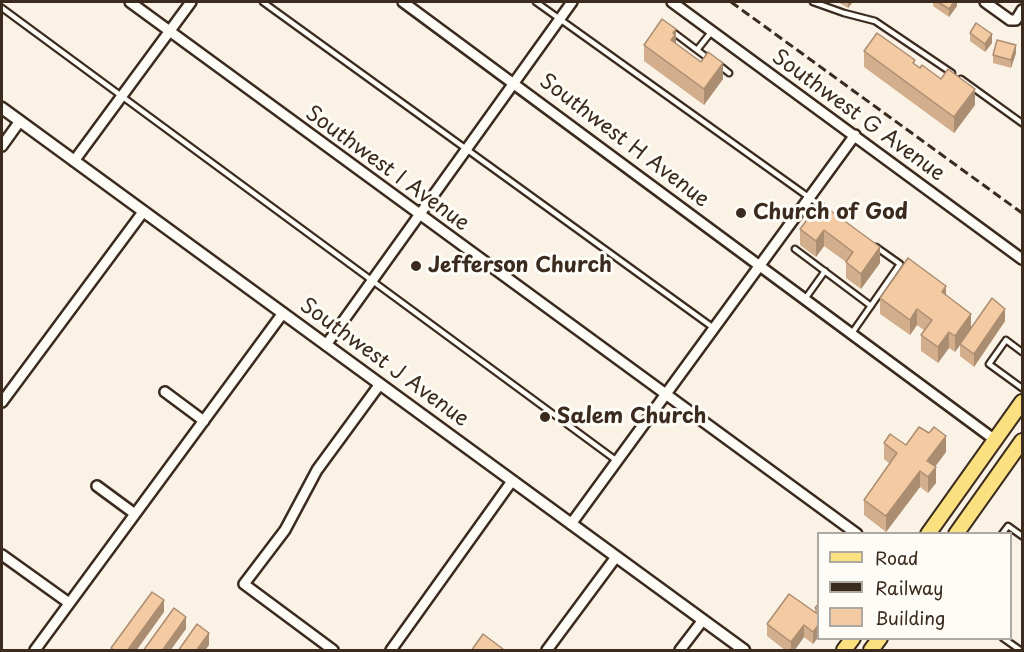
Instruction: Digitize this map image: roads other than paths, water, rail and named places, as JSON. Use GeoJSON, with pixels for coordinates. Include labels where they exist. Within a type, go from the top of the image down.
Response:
{"type":"FeatureCollection","features":[{"type":"Feature","properties":{"kind":"main road"},"geometry":{"type":"LineString","coordinates":[[929,532],[1023,402]]}},
{"type":"Feature","properties":{"kind":"main road"},"geometry":{"type":"LineString","coordinates":[[957,532],[1023,441]]}},
{"type":"Feature","properties":{"kind":"street","name":"Southwest I Avenue"},"geometry":{"type":"LineString","coordinates":[[130,2],[854,532]]}},
{"type":"Feature","properties":{"kind":"street"},"geometry":{"type":"LineString","coordinates":[[74,161],[191,2]]}},
{"type":"Feature","properties":{"kind":"street","name":"Southwest H Avenue"},"geometry":{"type":"LineString","coordinates":[[403,2],[995,440]]}},
{"type":"Feature","properties":{"kind":"street"},"geometry":{"type":"LineString","coordinates":[[326,345],[572,2]]}},
{"type":"Feature","properties":{"kind":"street","name":"Southwest G Avenue"},"geometry":{"type":"LineString","coordinates":[[672,2],[1023,259]]}},
{"type":"Feature","properties":{"kind":"street"},"geometry":{"type":"LineString","coordinates":[[986,2],[1010,20],[1016,20],[1023,10]]}},
{"type":"Feature","properties":{"kind":"street","name":"Southwest J Avenue"},"geometry":{"type":"LineString","coordinates":[[2,108],[744,651]]}},
{"type":"Feature","properties":{"kind":"street"},"geometry":{"type":"LineString","coordinates":[[2,146],[20,121]]}},
{"type":"Feature","properties":{"kind":"street"},"geometry":{"type":"LineString","coordinates":[[571,524],[855,135]]}},
{"type":"Feature","properties":{"kind":"street"},"geometry":{"type":"LineString","coordinates":[[2,402],[143,212]]}},
{"type":"Feature","properties":{"kind":"street"},"geometry":{"type":"LineString","coordinates":[[35,651],[282,313]]}},
{"type":"Feature","properties":{"kind":"street"},"geometry":{"type":"LineString","coordinates":[[333,651],[244,584],[285,530],[317,470],[380,384]]}},
{"type":"Feature","properties":{"kind":"street"},"geometry":{"type":"LineString","coordinates":[[165,392],[204,421]]}},
{"type":"Feature","properties":{"kind":"street"},"geometry":{"type":"LineString","coordinates":[[392,651],[512,481]]}},
{"type":"Feature","properties":{"kind":"street"},"geometry":{"type":"LineString","coordinates":[[97,486],[135,514]]}},
{"type":"Feature","properties":{"kind":"street"},"geometry":{"type":"LineString","coordinates":[[2,555],[69,603]]}},
{"type":"Feature","properties":{"kind":"street"},"geometry":{"type":"LineString","coordinates":[[547,651],[616,557]]}},
{"type":"Feature","properties":{"kind":"street"},"geometry":{"type":"LineString","coordinates":[[680,651],[703,620]]}},
{"type":"Feature","properties":{"kind":"lane"},"geometry":{"type":"LineString","coordinates":[[263,2],[715,329]]}},
{"type":"Feature","properties":{"kind":"lane"},"geometry":{"type":"LineString","coordinates":[[536,2],[828,211]]}},
{"type":"Feature","properties":{"kind":"lane"},"geometry":{"type":"LineString","coordinates":[[813,2],[844,14],[875,21],[1023,123]]}},
{"type":"Feature","properties":{"kind":"lane"},"geometry":{"type":"LineString","coordinates":[[2,8],[616,461]]}},
{"type":"Feature","properties":{"kind":"lane"},"geometry":{"type":"LineString","coordinates":[[664,26],[729,73]]}},
{"type":"Feature","properties":{"kind":"lane"},"geometry":{"type":"LineString","coordinates":[[697,50],[712,31]]}},
{"type":"Feature","properties":{"kind":"lane"},"geometry":{"type":"LineString","coordinates":[[873,244],[909,271]]}},
{"type":"Feature","properties":{"kind":"lane"},"geometry":{"type":"LineString","coordinates":[[795,249],[871,306]]}},
{"type":"Feature","properties":{"kind":"lane"},"geometry":{"type":"LineString","coordinates":[[852,333],[900,264]]}},
{"type":"Feature","properties":{"kind":"lane"},"geometry":{"type":"LineString","coordinates":[[806,298],[825,271]]}},
{"type":"Feature","properties":{"kind":"lane"},"geometry":{"type":"LineString","coordinates":[[1023,352],[1006,340],[989,364],[1023,388]]}},
{"type":"Feature","properties":{"kind":"lane"},"geometry":{"type":"LineString","coordinates":[[1004,532],[1008,526],[1023,536]]}},
{"type":"Feature","properties":{"kind":"lane"},"geometry":{"type":"LineString","coordinates":[[1004,640],[1020,651]]}},
{"type":"Feature","properties":{"kind":"railway"},"geometry":{"type":"LineString","coordinates":[[731,2],[1022,213]]}},
{"type":"Feature","properties":{"kind":"place","name":"Church of God"},"geometry":{"type":"Point","coordinates":[741,213]}},
{"type":"Feature","properties":{"kind":"place","name":"Jefferson Church"},"geometry":{"type":"Point","coordinates":[416,266]}},
{"type":"Feature","properties":{"kind":"place","name":"Salem Church"},"geometry":{"type":"Point","coordinates":[545,417]}}]}
